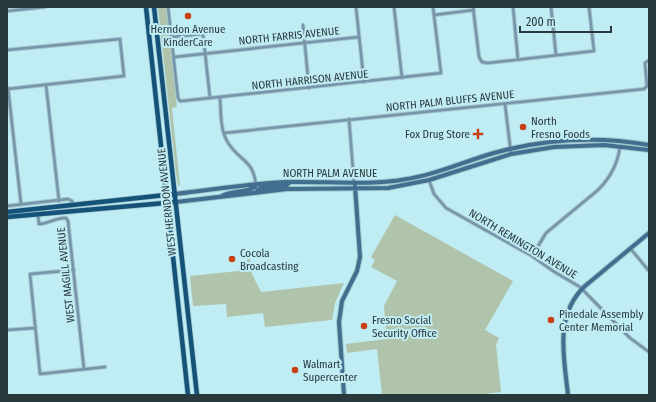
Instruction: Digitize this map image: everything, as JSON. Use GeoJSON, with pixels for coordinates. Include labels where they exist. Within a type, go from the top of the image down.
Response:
{"type":"FeatureCollection","features":[{"type":"Feature","properties":{"kind":"main road","name":"WEST HERNDON AVENUE"},"geometry":{"type":"LineString","coordinates":[[146,7],[188,395]]}},
{"type":"Feature","properties":{"kind":"main road","name":"WEST HERNDON AVENUE"},"geometry":{"type":"LineString","coordinates":[[154,7],[197,395]]}},
{"type":"Feature","properties":{"kind":"main road","name":"NORTH PALM AVENUE"},"geometry":{"type":"LineString","coordinates":[[7,212],[291,182],[390,182],[409,179],[510,149],[574,140],[622,141],[649,145]]}},
{"type":"Feature","properties":{"kind":"main road"},"geometry":{"type":"LineString","coordinates":[[580,146],[593,143],[620,144],[622,141]]}},
{"type":"Feature","properties":{"kind":"main road"},"geometry":{"type":"LineString","coordinates":[[620,146],[623,144],[629,145],[632,142]]}},
{"type":"Feature","properties":{"kind":"main road","name":"NORTH PALM AVENUE"},"geometry":{"type":"LineString","coordinates":[[7,217],[176,202],[288,189],[388,188],[429,180],[511,154],[548,148],[620,146],[649,150]]}},
{"type":"Feature","properties":{"kind":"main road"},"geometry":{"type":"LineString","coordinates":[[429,180],[430,177],[455,168],[466,162]]}},
{"type":"Feature","properties":{"kind":"main road"},"geometry":{"type":"LineString","coordinates":[[255,193],[260,188],[287,185],[291,182]]}},
{"type":"Feature","properties":{"kind":"main road"},"geometry":{"type":"LineString","coordinates":[[344,395],[339,322],[342,300],[357,271],[360,256],[354,183]]}},
{"type":"Feature","properties":{"kind":"main road"},"geometry":{"type":"LineString","coordinates":[[220,197],[228,192],[253,189],[256,185]]}},
{"type":"Feature","properties":{"kind":"main road"},"geometry":{"type":"LineString","coordinates":[[38,214],[79,207],[83,204]]}},
{"type":"Feature","properties":{"kind":"main road"},"geometry":{"type":"LineString","coordinates":[[568,395],[563,330],[566,315],[570,306],[582,289],[649,233]]}},
{"type":"Feature","properties":{"kind":"street"},"geometry":{"type":"LineString","coordinates":[[7,11],[46,7]]}},
{"type":"Feature","properties":{"kind":"street"},"geometry":{"type":"LineString","coordinates":[[168,7],[174,57]]}},
{"type":"Feature","properties":{"kind":"street"},"geometry":{"type":"LineString","coordinates":[[356,7],[364,82]]}},
{"type":"Feature","properties":{"kind":"street"},"geometry":{"type":"LineString","coordinates":[[394,7],[402,78]]}},
{"type":"Feature","properties":{"kind":"street"},"geometry":{"type":"LineString","coordinates":[[434,7],[434,15],[474,9],[479,57],[482,62],[488,64],[594,51],[589,7]]}},
{"type":"Feature","properties":{"kind":"street"},"geometry":{"type":"LineString","coordinates":[[513,7],[518,60]]}},
{"type":"Feature","properties":{"kind":"street"},"geometry":{"type":"LineString","coordinates":[[551,7],[556,55]]}},
{"type":"Feature","properties":{"kind":"street","name":"NORTH HARRISON AVENUE"},"geometry":{"type":"LineString","coordinates":[[174,57],[178,98],[180,101],[441,73],[434,15]]}},
{"type":"Feature","properties":{"kind":"street"},"geometry":{"type":"LineString","coordinates":[[303,25],[309,88]]}},
{"type":"Feature","properties":{"kind":"street"},"geometry":{"type":"LineString","coordinates":[[172,37],[203,34],[210,98]]}},
{"type":"Feature","properties":{"kind":"street","name":"NORTH FARRIS AVENUE"},"geometry":{"type":"LineString","coordinates":[[174,57],[359,37]]}},
{"type":"Feature","properties":{"kind":"street"},"geometry":{"type":"LineString","coordinates":[[7,50],[120,39],[124,76],[7,88],[21,204]]}},
{"type":"Feature","properties":{"kind":"street","name":"NORTH PALM BLUFFS AVENUE"},"geometry":{"type":"LineString","coordinates":[[224,133],[645,89],[647,86],[645,63],[649,60]]}},
{"type":"Feature","properties":{"kind":"street"},"geometry":{"type":"LineString","coordinates":[[46,85],[59,201]]}},
{"type":"Feature","properties":{"kind":"street"},"geometry":{"type":"LineString","coordinates":[[220,97],[224,133],[230,145],[251,167],[254,172],[256,185]]}},
{"type":"Feature","properties":{"kind":"street"},"geometry":{"type":"LineString","coordinates":[[505,104],[511,154]]}},
{"type":"Feature","properties":{"kind":"street"},"geometry":{"type":"LineString","coordinates":[[349,120],[354,183]]}},
{"type":"Feature","properties":{"kind":"street"},"geometry":{"type":"LineString","coordinates":[[532,256],[546,233],[605,182],[615,166],[620,146]]}},
{"type":"Feature","properties":{"kind":"street","name":"NORTH REMINGTON AVENUE"},"geometry":{"type":"LineString","coordinates":[[429,180],[434,194],[446,208],[532,256],[552,271],[582,289],[630,338],[649,352]]}},
{"type":"Feature","properties":{"kind":"street"},"geometry":{"type":"LineString","coordinates":[[7,206],[70,200],[72,201],[72,205]]}},
{"type":"Feature","properties":{"kind":"street","name":"WEST MAGILL AVENUE"},"geometry":{"type":"LineString","coordinates":[[38,214],[39,224],[45,224],[58,218],[65,218],[68,220],[84,369]]}},
{"type":"Feature","properties":{"kind":"street"},"geometry":{"type":"LineString","coordinates":[[630,248],[649,271]]}},
{"type":"Feature","properties":{"kind":"street"},"geometry":{"type":"LineString","coordinates":[[74,270],[30,274],[40,374],[105,366]]}},
{"type":"Feature","properties":{"kind":"street"},"geometry":{"type":"LineString","coordinates":[[7,330],[35,328]]}},
{"type":"Feature","properties":{"kind":"green space"},"geometry":{"type":"Polygon","coordinates":[[[158,7],[166,7],[177,107],[172,108],[180,186],[178,185],[176,173],[158,7]]]}},
{"type":"Feature","properties":{"kind":"green space"},"geometry":{"type":"Polygon","coordinates":[[[395,215],[513,281],[485,330],[499,338],[496,345],[501,392],[475,395],[382,395],[377,349],[347,353],[346,344],[387,339],[384,306],[397,281],[371,267],[375,260],[371,257],[395,215]]]}},
{"type":"Feature","properties":{"kind":"green space"},"geometry":{"type":"Polygon","coordinates":[[[247,259],[250,259],[252,274],[261,292],[344,283],[335,303],[332,320],[265,327],[263,313],[227,317],[226,304],[193,306],[190,276],[248,270],[247,259]]]}},
{"type":"Feature","properties":{"kind":"place","name":"Herndon Avenue KinderCare"},"geometry":{"type":"Point","coordinates":[188,16]}},
{"type":"Feature","properties":{"kind":"place","name":"North Fresno Foods"},"geometry":{"type":"Point","coordinates":[523,127]}},
{"type":"Feature","properties":{"kind":"place","name":"Fox Drug Store"},"geometry":{"type":"Point","coordinates":[478,134]}},
{"type":"Feature","properties":{"kind":"place","name":"Cocola Broadcasting"},"geometry":{"type":"Point","coordinates":[232,259]}},
{"type":"Feature","properties":{"kind":"place","name":"Pinedale Assembly Center Memorial"},"geometry":{"type":"Point","coordinates":[551,320]}},
{"type":"Feature","properties":{"kind":"place","name":"Fresno Social Security Office"},"geometry":{"type":"Point","coordinates":[364,326]}},
{"type":"Feature","properties":{"kind":"place","name":"Walmart Supercenter"},"geometry":{"type":"Point","coordinates":[295,370]}}]}
